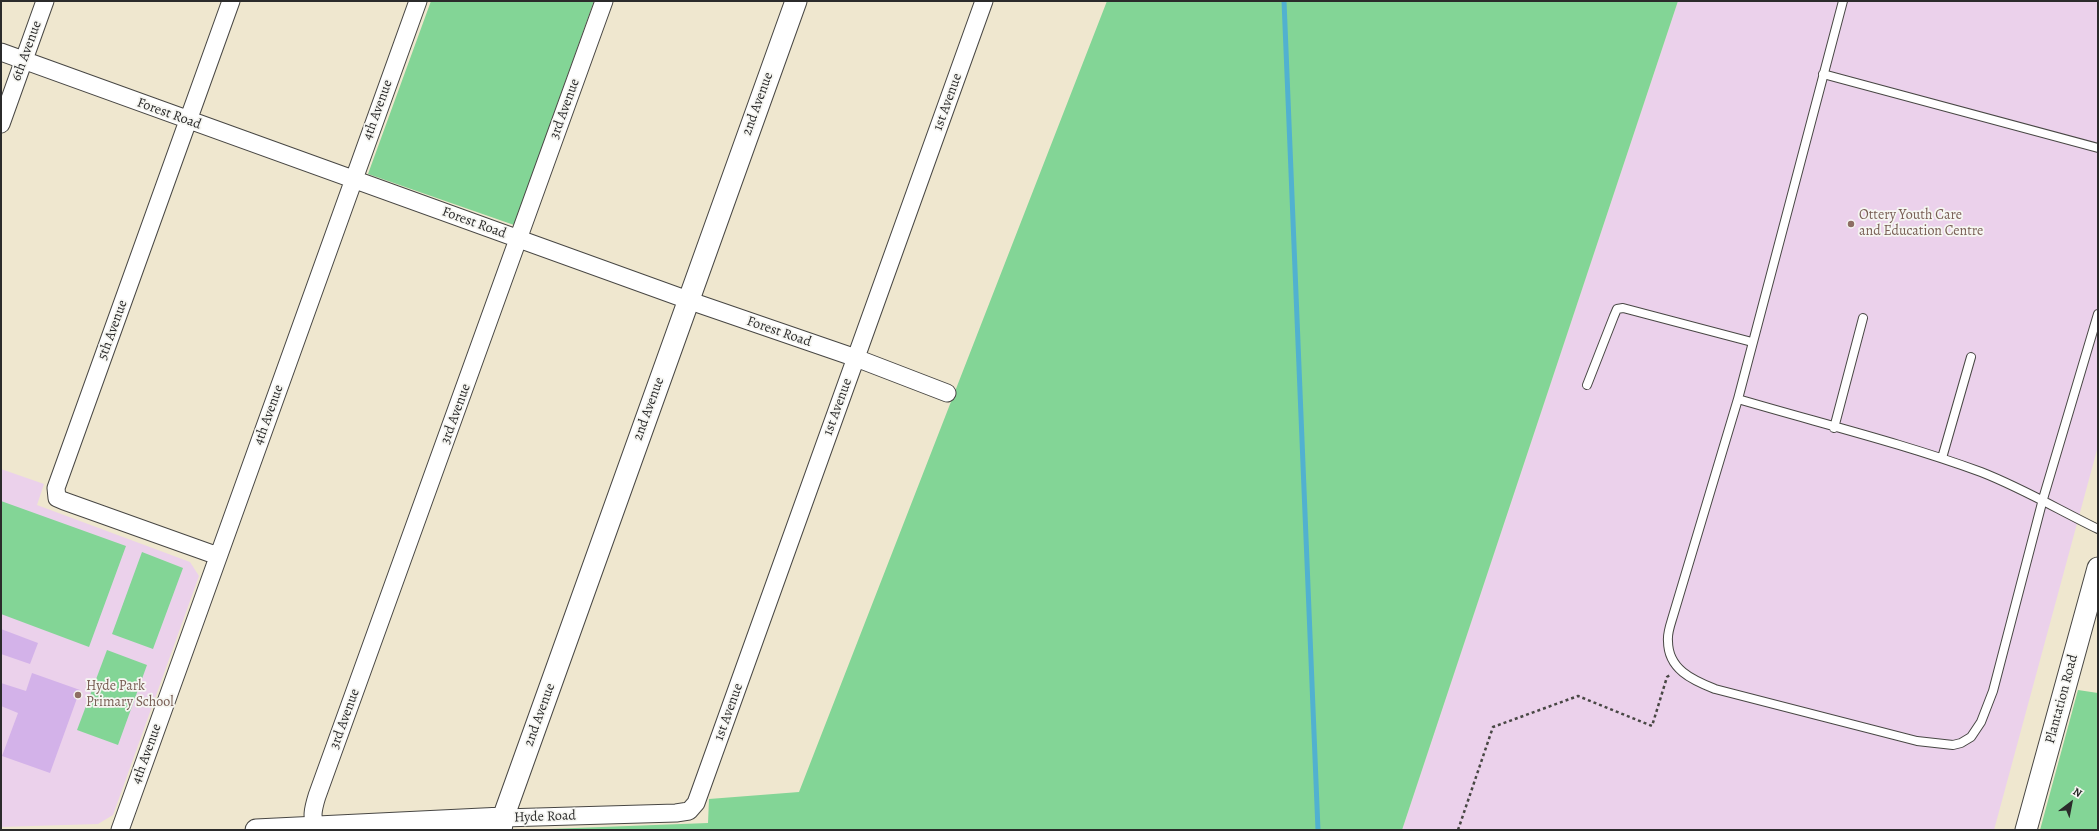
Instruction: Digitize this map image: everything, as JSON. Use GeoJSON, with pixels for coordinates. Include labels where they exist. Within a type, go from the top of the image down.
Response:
{"type":"FeatureCollection","features":[{"type":"Feature","properties":{"kind":"street","name":"6th Avenue"},"geometry":{"type":"LineString","coordinates":[[1,124],[45,1]]}},
{"type":"Feature","properties":{"kind":"street","name":"5th Avenue"},"geometry":{"type":"LineString","coordinates":[[218,556],[64,502],[58,498],[56,494],[59,481],[231,1]]}},
{"type":"Feature","properties":{"kind":"street","name":"4th Avenue"},"geometry":{"type":"LineString","coordinates":[[120,830],[418,1]]}},
{"type":"Feature","properties":{"kind":"street","name":"3rd Avenue"},"geometry":{"type":"LineString","coordinates":[[315,829],[312,812],[317,796],[604,1]]}},
{"type":"Feature","properties":{"kind":"street","name":"2nd Avenue"},"geometry":{"type":"LineString","coordinates":[[502,824],[796,1]]}},
{"type":"Feature","properties":{"kind":"street","name":"1st Avenue"},"geometry":{"type":"LineString","coordinates":[[689,811],[696,803],[700,794],[984,1]]}},
{"type":"Feature","properties":{"kind":"street","name":"Forest Road"},"geometry":{"type":"LineString","coordinates":[[1,52],[188,121],[688,300],[856,358],[948,393]]}},
{"type":"Feature","properties":{"kind":"street","name":"Plantation Road"},"geometry":{"type":"LineString","coordinates":[[2026,830],[2098,568]]}},
{"type":"Feature","properties":{"kind":"street","name":"Hyde Road"},"geometry":{"type":"LineString","coordinates":[[256,830],[502,824],[689,811]]}},
{"type":"Feature","properties":{"kind":"lane"},"geometry":{"type":"LineString","coordinates":[[1843,1],[1738,399],[1667,640],[1670,654],[1678,669],[1689,679],[1715,689],[1917,741],[1939,744],[1961,743],[1975,732],[1986,711],[2043,499],[2098,314]]}},
{"type":"Feature","properties":{"kind":"lane"},"geometry":{"type":"LineString","coordinates":[[1823,74],[2098,148]]}},
{"type":"Feature","properties":{"kind":"lane"},"geometry":{"type":"LineString","coordinates":[[1587,385],[1617,309],[1623,308],[1752,342]]}},
{"type":"Feature","properties":{"kind":"lane"},"geometry":{"type":"LineString","coordinates":[[1834,428],[1863,318]]}},
{"type":"Feature","properties":{"kind":"lane"},"geometry":{"type":"LineString","coordinates":[[1942,458],[1971,357]]}},
{"type":"Feature","properties":{"kind":"lane"},"geometry":{"type":"LineString","coordinates":[[1738,399],[1942,458],[1982,472],[2043,499],[2098,529]]}},
{"type":"Feature","properties":{"kind":"path"},"geometry":{"type":"LineString","coordinates":[[1458,830],[1493,727],[1578,696],[1652,726],[1668,677],[1678,669]]}},
{"type":"Feature","properties":{"kind":"shaded area","name":"Ottery Youth Care and Education Centre"},"geometry":{"type":"Polygon","coordinates":[[[1678,1],[2098,1],[2098,446],[1994,830],[1402,830],[1678,1]]]}},
{"type":"Feature","properties":{"kind":"shaded area","name":"Hyde Park Primary School"},"geometry":{"type":"Polygon","coordinates":[[[1,469],[44,484],[37,505],[190,562],[199,576],[113,815],[98,824],[1,827],[1,469]]]}},
{"type":"Feature","properties":{"kind":"green space"},"geometry":{"type":"Polygon","coordinates":[[[431,1],[594,1],[514,225],[368,174],[431,1]]]}},
{"type":"Feature","properties":{"kind":"green space"},"geometry":{"type":"Polygon","coordinates":[[[1107,1],[1678,1],[1402,830],[522,830],[708,823],[709,799],[799,792],[1107,1]]]}},
{"type":"Feature","properties":{"kind":"green space"},"geometry":{"type":"Polygon","coordinates":[[[1,501],[126,546],[89,647],[1,614],[1,501]]]}},
{"type":"Feature","properties":{"kind":"green space"},"geometry":{"type":"Polygon","coordinates":[[[142,552],[183,568],[153,649],[112,634],[142,552]]]}},
{"type":"Feature","properties":{"kind":"green space"},"geometry":{"type":"Polygon","coordinates":[[[107,650],[147,665],[118,745],[77,730],[107,650]]]}},
{"type":"Feature","properties":{"kind":"green space"},"geometry":{"type":"Polygon","coordinates":[[[2078,690],[2098,693],[2098,830],[2040,830],[2078,690]]]}},
{"type":"Feature","properties":{"kind":"building"},"geometry":{"type":"Polygon","coordinates":[[[1,629],[38,643],[30,664],[1,654],[1,629]]]}},
{"type":"Feature","properties":{"kind":"building"},"geometry":{"type":"Polygon","coordinates":[[[32,673],[80,690],[50,773],[2,756],[18,713],[1,706],[1,683],[26,691],[32,673]]]}},
{"type":"Feature","properties":{"kind":"waterway"},"geometry":{"type":"LineString","coordinates":[[1284,1],[1318,830]]}},
{"type":"Feature","properties":{"kind":"place","name":"Ottery Youth Care and Education Centre"},"geometry":{"type":"Point","coordinates":[1851,224]}},
{"type":"Feature","properties":{"kind":"place","name":"Hyde Park Primary School"},"geometry":{"type":"Point","coordinates":[78,695]}}]}
